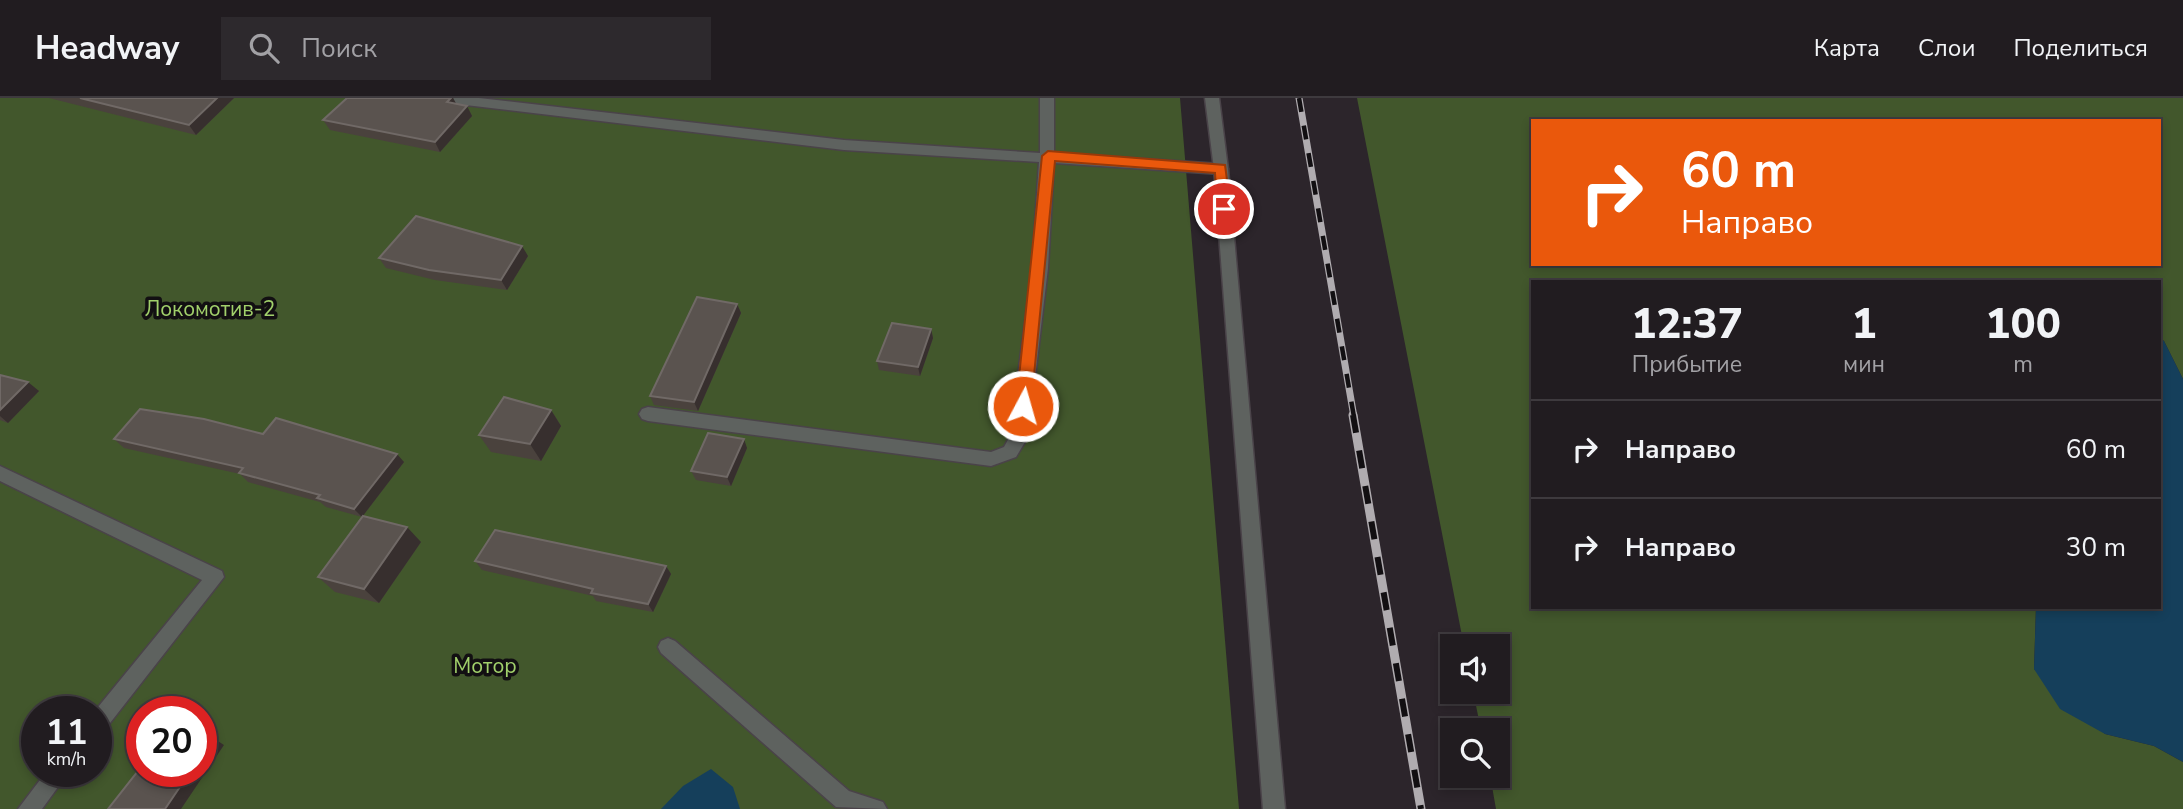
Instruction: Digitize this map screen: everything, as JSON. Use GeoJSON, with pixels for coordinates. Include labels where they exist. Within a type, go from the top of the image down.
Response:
{"type":"FeatureCollection","features":[{"type":"Feature","properties":{"kind":"street"},"geometry":{"type":"LineString","coordinates":[[440,98],[844,145],[1221,169]]}},
{"type":"Feature","properties":{"kind":"street"},"geometry":{"type":"LineString","coordinates":[[648,415],[991,459],[1010,452],[1019,437],[1022,416],[1048,156],[1047,98]]}},
{"type":"Feature","properties":{"kind":"street"},"geometry":{"type":"LineString","coordinates":[[1212,98],[1221,169],[1274,809]]}},
{"type":"Feature","properties":{"kind":"street"},"geometry":{"type":"LineString","coordinates":[[0,473],[215,577],[112,705]]}},
{"type":"Feature","properties":{"kind":"street"},"geometry":{"type":"LineString","coordinates":[[668,647],[843,800],[876,809]]}},
{"type":"Feature","properties":{"kind":"street"},"geometry":{"type":"LineString","coordinates":[[29,809],[47,787]]}},
{"type":"Feature","properties":{"kind":"green space"},"geometry":{"type":"Polygon","coordinates":[[[0,98],[1180,98],[1239,809],[0,809],[0,98]]]}},
{"type":"Feature","properties":{"kind":"green space"},"geometry":{"type":"Polygon","coordinates":[[[1357,98],[2183,98],[2183,379],[2161,339],[2161,280],[1531,280],[1531,609],[2036,609],[2034,669],[2105,734],[2154,746],[2183,762],[2183,809],[1496,809],[1492,788],[1510,788],[1510,718],[1479,718],[1476,704],[1510,704],[1510,634],[1462,634],[1357,98]]]}},
{"type":"Feature","properties":{"kind":"water"},"geometry":{"type":"Polygon","coordinates":[[[2161,339],[2183,379],[2183,762],[2154,746],[2105,734],[2060,709],[2034,669],[2036,609],[2161,609],[2161,339]]]}},
{"type":"Feature","properties":{"kind":"water"},"geometry":{"type":"Polygon","coordinates":[[[711,769],[733,787],[740,809],[661,809],[683,786],[711,769]]]}},
{"type":"Feature","properties":{"kind":"building"},"geometry":{"type":"Polygon","coordinates":[[[80,98],[217,98],[189,125],[80,98]]]}},
{"type":"Feature","properties":{"kind":"building"},"geometry":{"type":"Polygon","coordinates":[[[347,98],[451,98],[447,102],[467,106],[435,142],[323,120],[347,98]]]}},
{"type":"Feature","properties":{"kind":"building"},"geometry":{"type":"Polygon","coordinates":[[[416,216],[522,246],[501,280],[429,270],[379,258],[416,216]]]}},
{"type":"Feature","properties":{"kind":"building"},"geometry":{"type":"Polygon","coordinates":[[[697,297],[737,304],[694,402],[650,396],[697,297]]]}},
{"type":"Feature","properties":{"kind":"building"},"geometry":{"type":"Polygon","coordinates":[[[892,323],[931,329],[918,367],[877,361],[892,323]]]}},
{"type":"Feature","properties":{"kind":"building"},"geometry":{"type":"Polygon","coordinates":[[[0,375],[28,382],[0,410],[0,375]]]}},
{"type":"Feature","properties":{"kind":"building"},"geometry":{"type":"Polygon","coordinates":[[[504,397],[551,410],[530,444],[479,435],[504,397]]]}},
{"type":"Feature","properties":{"kind":"building"},"geometry":{"type":"Polygon","coordinates":[[[140,409],[204,419],[263,434],[276,418],[397,454],[354,509],[317,498],[320,495],[239,473],[243,468],[114,439],[140,409]]]}},
{"type":"Feature","properties":{"kind":"building"},"geometry":{"type":"Polygon","coordinates":[[[708,433],[744,439],[727,477],[691,471],[708,433]]]}},
{"type":"Feature","properties":{"kind":"building"},"geometry":{"type":"Polygon","coordinates":[[[363,516],[407,527],[364,589],[318,577],[363,516]]]}},
{"type":"Feature","properties":{"kind":"building"},"geometry":{"type":"Polygon","coordinates":[[[495,530],[666,566],[648,604],[591,593],[593,589],[475,561],[495,530]]]}},
{"type":"Feature","properties":{"kind":"building"},"geometry":{"type":"Polygon","coordinates":[[[126,786],[180,787],[165,809],[108,809],[126,786]]]}},
{"type":"Feature","properties":{"kind":"railway"},"geometry":{"type":"LineString","coordinates":[[1299,98],[1354,417]]}},
{"type":"Feature","properties":{"kind":"railway"},"geometry":{"type":"LineString","coordinates":[[1353,415],[1421,809]]}},
{"type":"Feature","properties":{"kind":"route"},"geometry":{"type":"LineString","coordinates":[[1023,406],[1048,156],[1221,169],[1224,209]]}},
{"type":"Feature","properties":{"kind":"park label","name":"Локомотив-2"},"geometry":{"type":"Point","coordinates":[210,309]}},
{"type":"Feature","properties":{"kind":"park label","name":"Мотор"},"geometry":{"type":"Point","coordinates":[485,666]}}]}
